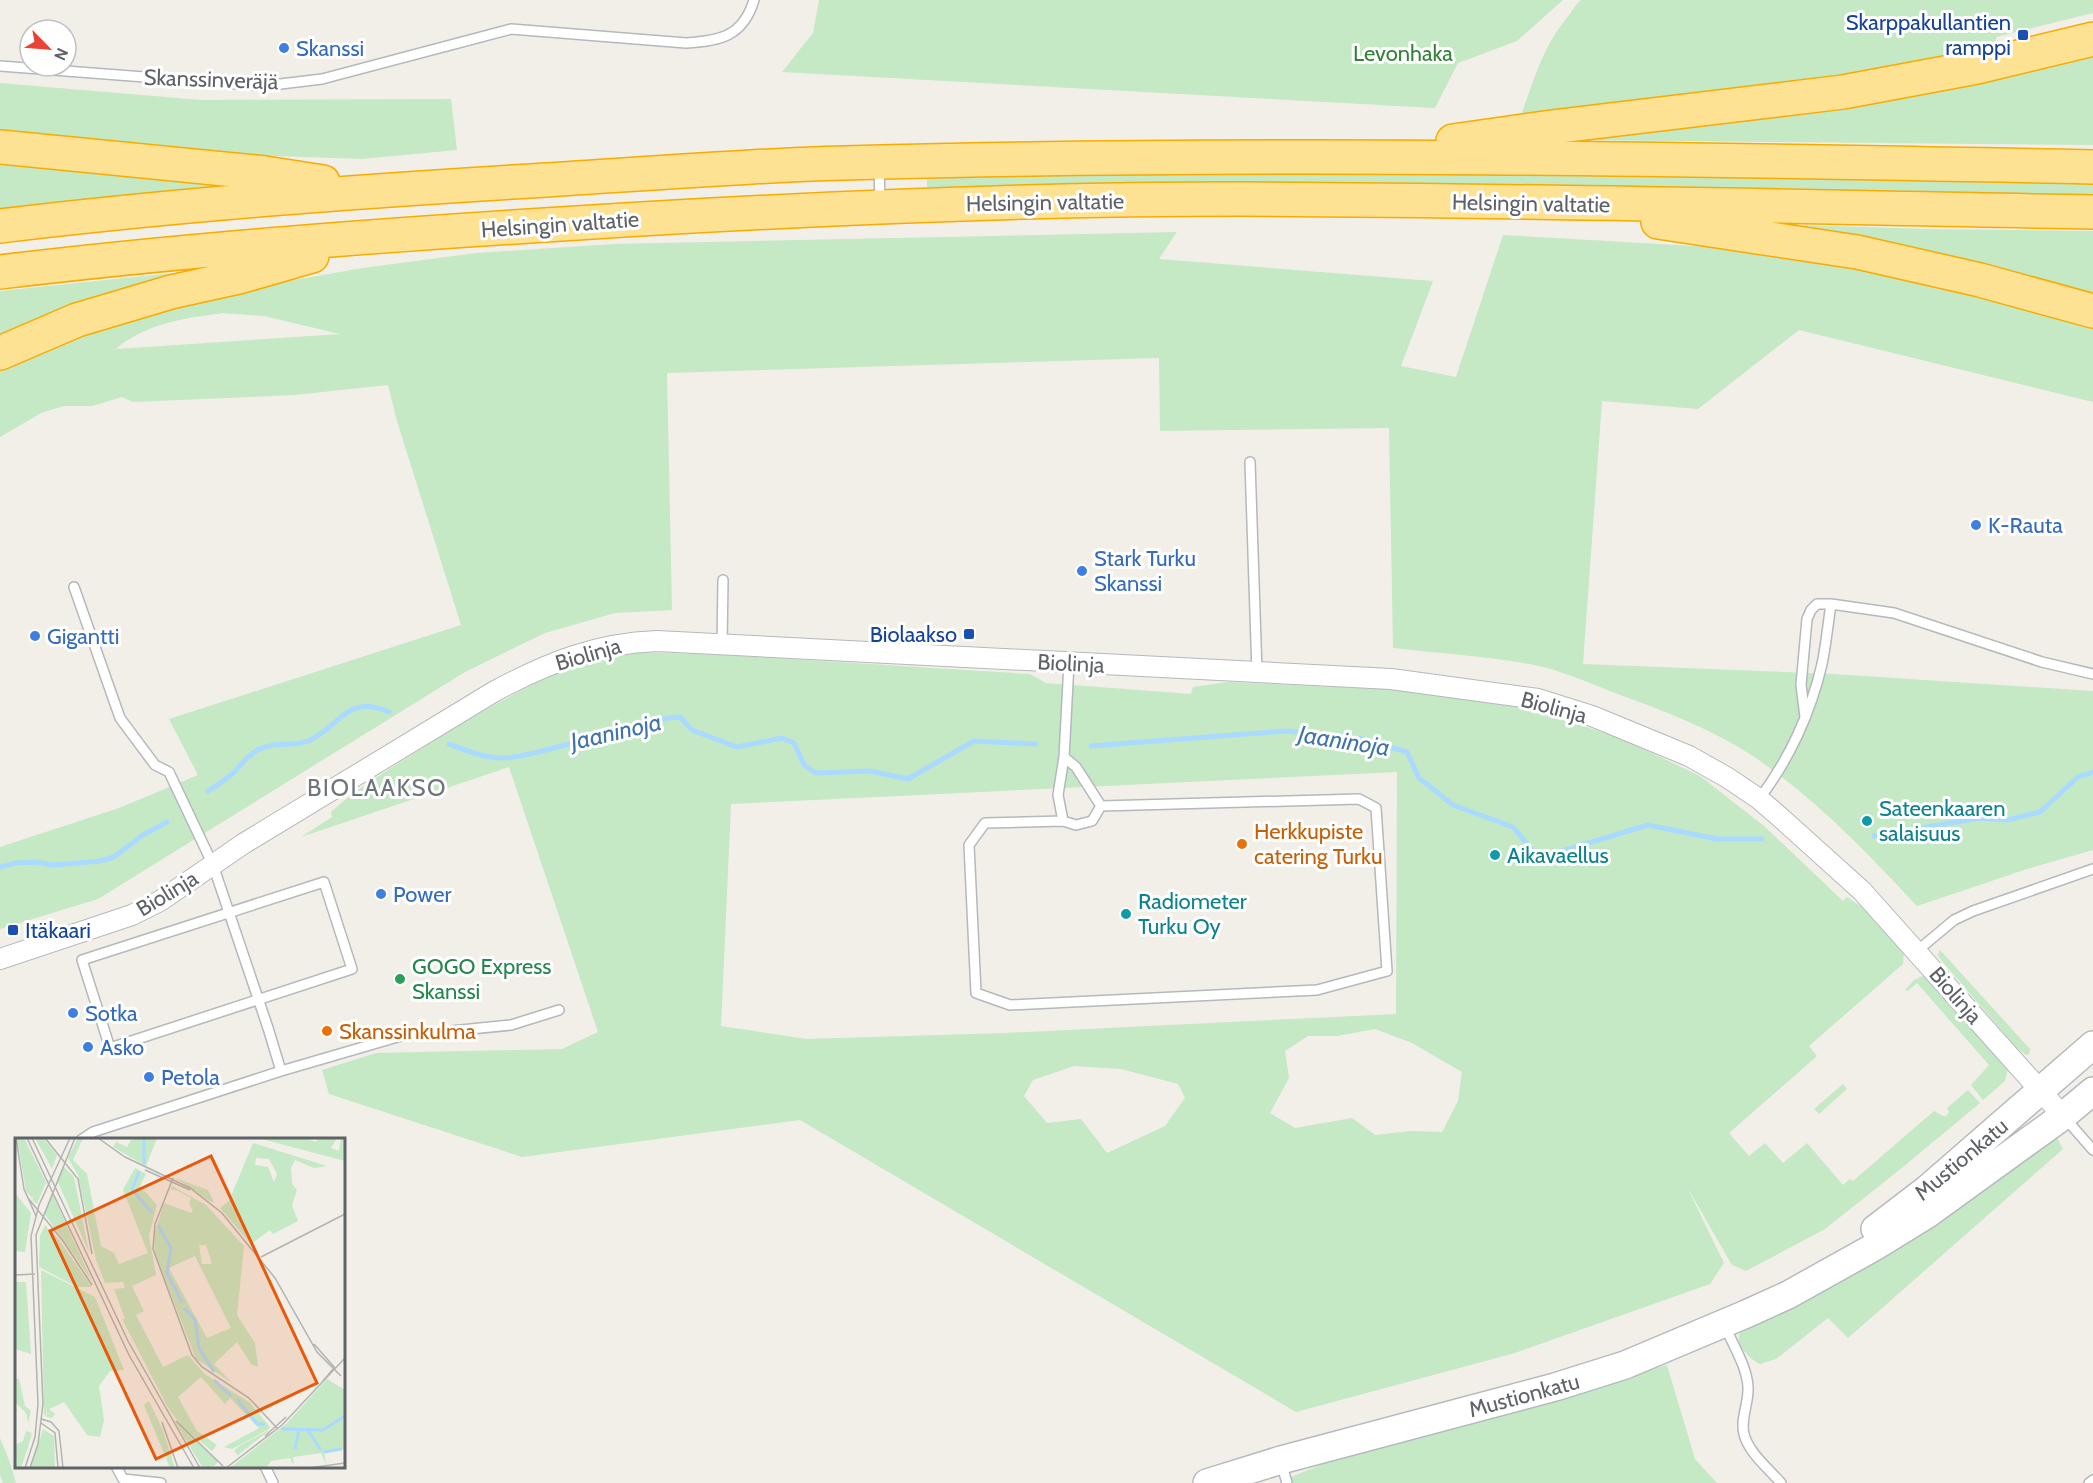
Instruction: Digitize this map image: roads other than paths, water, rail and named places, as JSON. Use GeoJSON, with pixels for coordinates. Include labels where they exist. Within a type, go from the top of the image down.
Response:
{"type":"FeatureCollection","features":[{"type":"Feature","properties":{"kind":"highway"},"geometry":{"type":"LineString","coordinates":[[1347,156],[1552,127],[1843,92],[1977,67],[2093,39]]}},
{"type":"Feature","properties":{"kind":"highway"},"geometry":{"type":"LineString","coordinates":[[0,147],[265,173],[379,190]]}},
{"type":"Feature","properties":{"kind":"highway","name":"Helsingin valtatie"},"geometry":{"type":"LineString","coordinates":[[0,226],[202,205],[379,190],[879,162],[1347,156],[2093,167]]}},
{"type":"Feature","properties":{"kind":"highway","name":"Helsingin valtatie"},"geometry":{"type":"LineString","coordinates":[[0,272],[383,235],[751,212],[995,203],[1237,199],[2093,212]]}},
{"type":"Feature","properties":{"kind":"highway"},"geometry":{"type":"LineString","coordinates":[[1535,203],[1857,252],[1980,280],[2093,311]]}},
{"type":"Feature","properties":{"kind":"highway"},"geometry":{"type":"LineString","coordinates":[[0,353],[77,320],[171,292],[239,277],[383,235]]}},
{"type":"Feature","properties":{"kind":"street","name":"Biolinja"},"geometry":{"type":"LineString","coordinates":[[0,959],[132,915],[160,901],[243,844],[486,696],[529,673],[586,651],[611,645],[657,641],[1391,680],[1538,699],[1592,716],[1689,756],[1759,799],[1815,846],[1862,891],[2063,1116]]}},
{"type":"Feature","properties":{"kind":"street","name":"Mustionkatu"},"geometry":{"type":"LineString","coordinates":[[1828,1272],[1865,1237],[1926,1190],[2093,1045]]}},
{"type":"Feature","properties":{"kind":"street","name":"Mustionkatu"},"geometry":{"type":"LineString","coordinates":[[1207,1483],[1284,1471],[1625,1365],[1724,1324],[1788,1295],[1926,1215],[2063,1116],[2093,1091]]}},
{"type":"Feature","properties":{"kind":"lane","name":"Skanssinveräjä"},"geometry":{"type":"LineString","coordinates":[[0,66],[264,86],[322,79],[511,29],[686,43],[711,42],[722,39],[735,30],[751,12],[754,0]]}},
{"type":"Feature","properties":{"kind":"lane"},"geometry":{"type":"LineString","coordinates":[[879,162],[880,207]]}},
{"type":"Feature","properties":{"kind":"lane"},"geometry":{"type":"LineString","coordinates":[[1250,462],[1257,673]]}},
{"type":"Feature","properties":{"kind":"lane"},"geometry":{"type":"LineString","coordinates":[[722,645],[723,580]]}},
{"type":"Feature","properties":{"kind":"lane"},"geometry":{"type":"LineString","coordinates":[[74,587],[120,718],[154,765],[169,772],[213,865],[259,1000],[280,1071]]}},
{"type":"Feature","properties":{"kind":"lane"},"geometry":{"type":"LineString","coordinates":[[1805,717],[1801,685],[1807,619],[1817,604],[1831,604],[1905,616],[2042,662],[2093,674]]}},
{"type":"Feature","properties":{"kind":"lane"},"geometry":{"type":"LineString","coordinates":[[1759,799],[1784,761],[1805,717],[1822,664],[1831,604]]}},
{"type":"Feature","properties":{"kind":"lane"},"geometry":{"type":"LineString","coordinates":[[1063,821],[1059,795],[1064,758],[1069,663]]}},
{"type":"Feature","properties":{"kind":"lane"},"geometry":{"type":"LineString","coordinates":[[1064,758],[1076,767],[1101,806]]}},
{"type":"Feature","properties":{"kind":"lane"},"geometry":{"type":"LineString","coordinates":[[1359,799],[1376,808],[1387,971],[1317,990],[1010,1005],[976,993],[969,845],[986,823],[1063,821],[1076,825],[1092,820],[1101,806],[1359,799]]}},
{"type":"Feature","properties":{"kind":"lane"},"geometry":{"type":"LineString","coordinates":[[1917,951],[1945,927],[1973,911],[2093,869]]}},
{"type":"Feature","properties":{"kind":"lane"},"geometry":{"type":"LineString","coordinates":[[324,882],[352,969],[259,1000],[110,1048],[82,960],[324,882]]}},
{"type":"Feature","properties":{"kind":"lane"},"geometry":{"type":"LineString","coordinates":[[84,1138],[93,1132],[280,1071],[401,1036],[511,1024],[559,1010]]}},
{"type":"Feature","properties":{"kind":"lane"},"geometry":{"type":"LineString","coordinates":[[2063,1116],[2093,1150]]}},
{"type":"Feature","properties":{"kind":"lane"},"geometry":{"type":"LineString","coordinates":[[1724,1324],[1747,1376],[1749,1389],[1743,1425],[1744,1436],[1749,1446],[1781,1483]]}},
{"type":"Feature","properties":{"kind":"lane"},"geometry":{"type":"LineString","coordinates":[[117,1468],[123,1479],[161,1483]]}},
{"type":"Feature","properties":{"kind":"lane"},"geometry":{"type":"LineString","coordinates":[[266,1468],[273,1483]]}},
{"type":"Feature","properties":{"kind":"lane"},"geometry":{"type":"LineString","coordinates":[[2089,1483],[2093,1480]]}},
{"type":"Feature","properties":{"kind":"waterway","name":"Jaaninoja"},"geometry":{"type":"LineString","coordinates":[[208,791],[231,775],[250,755],[264,747],[308,741],[353,709],[375,707],[389,712]]}},
{"type":"Feature","properties":{"kind":"waterway","name":"Jaaninoja"},"geometry":{"type":"LineString","coordinates":[[449,744],[488,757],[512,757],[559,747],[645,722],[680,717],[692,730],[737,747],[782,738],[794,743],[804,765],[816,773],[870,771],[908,779],[974,741],[1036,744]]}},
{"type":"Feature","properties":{"kind":"waterway","name":"Jaaninoja"},"geometry":{"type":"LineString","coordinates":[[1091,746],[1286,731],[1364,739],[1407,752],[1419,778],[1453,805],[1513,827],[1539,858],[1648,825],[1717,839],[1762,839]]}},
{"type":"Feature","properties":{"kind":"waterway","name":"Jaaninoja"},"geometry":{"type":"LineString","coordinates":[[1874,836],[1980,818],[2007,820],[2040,812],[2078,777],[2093,772]]}},
{"type":"Feature","properties":{"kind":"waterway","name":"Jaaninoja"},"geometry":{"type":"LineString","coordinates":[[0,867],[16,863],[35,862],[54,865],[100,861],[114,857],[143,835],[167,822]]}},
{"type":"Feature","properties":{"kind":"place","name":"Skarppakullantien ramppi"},"geometry":{"type":"Point","coordinates":[2023,35]}},
{"type":"Feature","properties":{"kind":"place","name":"Skanssi"},"geometry":{"type":"Point","coordinates":[284,48]}},
{"type":"Feature","properties":{"kind":"place","name":"K-Rauta"},"geometry":{"type":"Point","coordinates":[1976,525]}},
{"type":"Feature","properties":{"kind":"place","name":"Stark Turku Skanssi"},"geometry":{"type":"Point","coordinates":[1082,571]}},
{"type":"Feature","properties":{"kind":"place","name":"Biolaakso"},"geometry":{"type":"Point","coordinates":[969,634]}},
{"type":"Feature","properties":{"kind":"place","name":"Gigantti"},"geometry":{"type":"Point","coordinates":[35,636]}},
{"type":"Feature","properties":{"kind":"place","name":"Sateenkaaren salaisuus"},"geometry":{"type":"Point","coordinates":[1867,821]}},
{"type":"Feature","properties":{"kind":"place","name":"Herkkupiste catering Turku"},"geometry":{"type":"Point","coordinates":[1242,844]}},
{"type":"Feature","properties":{"kind":"place","name":"Aikavaellus"},"geometry":{"type":"Point","coordinates":[1495,855]}},
{"type":"Feature","properties":{"kind":"place","name":"Power"},"geometry":{"type":"Point","coordinates":[381,894]}},
{"type":"Feature","properties":{"kind":"place","name":"Radiometer Turku Oy"},"geometry":{"type":"Point","coordinates":[1126,914]}},
{"type":"Feature","properties":{"kind":"place","name":"Itäkaari"},"geometry":{"type":"Point","coordinates":[13,930]}},
{"type":"Feature","properties":{"kind":"place","name":"GOGO Express Skanssi"},"geometry":{"type":"Point","coordinates":[400,979]}},
{"type":"Feature","properties":{"kind":"place","name":"Sotka"},"geometry":{"type":"Point","coordinates":[73,1013]}},
{"type":"Feature","properties":{"kind":"place","name":"Skanssinkulma"},"geometry":{"type":"Point","coordinates":[327,1031]}},
{"type":"Feature","properties":{"kind":"place","name":"Asko"},"geometry":{"type":"Point","coordinates":[88,1047]}},
{"type":"Feature","properties":{"kind":"place","name":"Petola"},"geometry":{"type":"Point","coordinates":[149,1077]}},
{"type":"Feature","properties":{"kind":"district","name":"BIOLAAKSO"},"geometry":{"type":"Point","coordinates":[377,788]}},
{"type":"Feature","properties":{"kind":"park label","name":"Levonhaka"},"geometry":{"type":"Point","coordinates":[1403,53]}}]}
